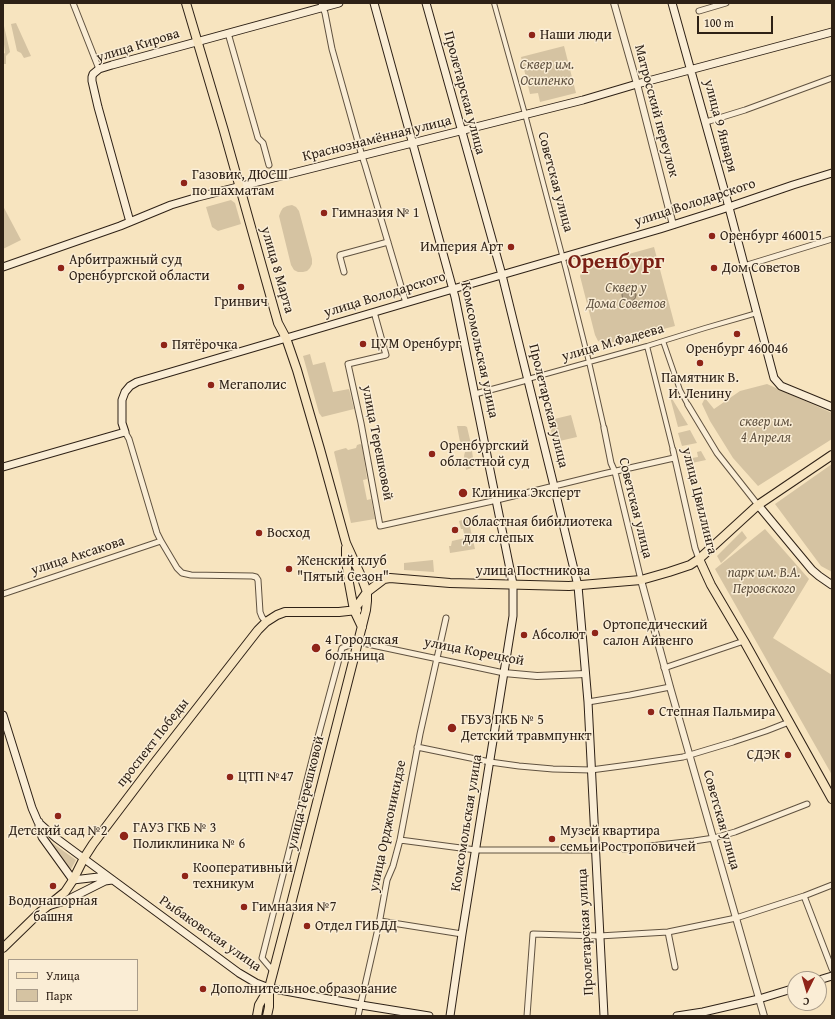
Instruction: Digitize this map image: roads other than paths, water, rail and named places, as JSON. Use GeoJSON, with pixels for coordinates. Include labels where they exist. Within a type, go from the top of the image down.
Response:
{"type":"FeatureCollection","features":[{"type":"Feature","properties":{"kind":"main road","name":"улица 8 Марта"},"geometry":{"type":"LineString","coordinates":[[186,3],[274,309],[297,370],[346,543],[367,592]]}},
{"type":"Feature","properties":{"kind":"main road","name":"улица Кирова"},"geometry":{"type":"LineString","coordinates":[[130,222],[101,119],[92,81],[93,74],[99,69],[198,42],[322,5],[339,3]]}},
{"type":"Feature","properties":{"kind":"main road","name":"Комсомольская улица"},"geometry":{"type":"LineString","coordinates":[[374,3],[453,289],[497,500],[513,584],[514,597],[504,673],[450,1016]]}},
{"type":"Feature","properties":{"kind":"main road","name":"Пролетарская улица"},"geometry":{"type":"LineString","coordinates":[[426,3],[502,275],[578,586],[588,702],[604,1016]]}},
{"type":"Feature","properties":{"kind":"main road","name":"улица 9 Января"},"geometry":{"type":"LineString","coordinates":[[672,3],[692,70],[774,378],[781,386],[832,407]]}},
{"type":"Feature","properties":{"kind":"main road","name":"Краснознамённая улица"},"geometry":{"type":"LineString","coordinates":[[3,267],[130,222],[171,205],[239,186],[603,94],[832,32]]}},
{"type":"Feature","properties":{"kind":"main road","name":"улица Володарского"},"geometry":{"type":"LineString","coordinates":[[124,432],[122,423],[122,400],[124,392],[137,382],[673,225],[832,173]]}},
{"type":"Feature","properties":{"kind":"main road"},"geometry":{"type":"LineString","coordinates":[[3,467],[124,432]]}},
{"type":"Feature","properties":{"kind":"main road","name":"улица Постникова"},"geometry":{"type":"LineString","coordinates":[[367,592],[384,579],[390,578],[450,583],[578,586],[641,580],[669,572],[690,565],[699,560],[758,505],[832,455]]}},
{"type":"Feature","properties":{"kind":"main road"},"geometry":{"type":"LineString","coordinates":[[758,505],[812,570],[832,585]]}},
{"type":"Feature","properties":{"kind":"main road","name":"улица 8 Марта"},"geometry":{"type":"LineString","coordinates":[[346,543],[346,560],[354,610]]}},
{"type":"Feature","properties":{"kind":"main road","name":"улица Цвиллинга"},"geometry":{"type":"LineString","coordinates":[[699,560],[711,585],[832,799]]}},
{"type":"Feature","properties":{"kind":"main road"},"geometry":{"type":"LineString","coordinates":[[362,627],[354,610],[367,592]]}},
{"type":"Feature","properties":{"kind":"main road","name":"улица Терешковой"},"geometry":{"type":"LineString","coordinates":[[267,1016],[269,1007],[269,988],[273,971],[362,627],[366,610],[367,592]]}},
{"type":"Feature","properties":{"kind":"main road","name":"проспект Победы"},"geometry":{"type":"LineString","coordinates":[[3,948],[39,913],[65,892],[84,858],[106,826],[258,630],[266,622],[285,612],[339,612],[360,609],[366,610]]}},
{"type":"Feature","properties":{"kind":"main road"},"geometry":{"type":"LineString","coordinates":[[3,715],[42,837],[73,880],[109,878]]}},
{"type":"Feature","properties":{"kind":"main road","name":"Рыбаковская улица"},"geometry":{"type":"LineString","coordinates":[[38,822],[56,838],[109,878],[239,973],[256,983],[269,988],[429,1016]]}},
{"type":"Feature","properties":{"kind":"main road"},"geometry":{"type":"LineString","coordinates":[[48,906],[65,901],[109,878]]}},
{"type":"Feature","properties":{"kind":"main road","name":"улица Терешковой"},"geometry":{"type":"LineString","coordinates":[[257,1016],[260,1005],[269,988]]}},
{"type":"Feature","properties":{"kind":"main road"},"geometry":{"type":"LineString","coordinates":[[678,1016],[704,1014],[787,990]]}},
{"type":"Feature","properties":{"kind":"street"},"geometry":{"type":"LineString","coordinates":[[73,3],[99,69]]}},
{"type":"Feature","properties":{"kind":"street","name":"Советская улица"},"geometry":{"type":"LineString","coordinates":[[494,3],[563,258],[589,362],[611,463],[615,472],[664,668],[764,1016]]}},
{"type":"Feature","properties":{"kind":"street","name":"Матросский переулок"},"geometry":{"type":"LineString","coordinates":[[614,3],[638,84],[673,225]]}},
{"type":"Feature","properties":{"kind":"street"},"geometry":{"type":"LineString","coordinates":[[699,11],[726,3]]}},
{"type":"Feature","properties":{"kind":"street"},"geometry":{"type":"LineString","coordinates":[[322,5],[332,49],[362,156],[406,303]]}},
{"type":"Feature","properties":{"kind":"street"},"geometry":{"type":"LineString","coordinates":[[228,33],[258,138],[263,144],[269,166]]}},
{"type":"Feature","properties":{"kind":"street"},"geometry":{"type":"LineString","coordinates":[[706,122],[745,110],[832,78]]}},
{"type":"Feature","properties":{"kind":"street"},"geometry":{"type":"LineString","coordinates":[[744,266],[832,239]]}},
{"type":"Feature","properties":{"kind":"street"},"geometry":{"type":"LineString","coordinates":[[344,272],[340,255],[388,242]]}},
{"type":"Feature","properties":{"kind":"street","name":"улица Терешковой"},"geometry":{"type":"LineString","coordinates":[[374,312],[386,355],[348,364],[380,526],[497,500]]}},
{"type":"Feature","properties":{"kind":"street","name":"улица М.Фадеева"},"geometry":{"type":"LineString","coordinates":[[475,394],[648,346],[757,313]]}},
{"type":"Feature","properties":{"kind":"street"},"geometry":{"type":"LineString","coordinates":[[663,341],[680,390],[708,441],[758,505]]}},
{"type":"Feature","properties":{"kind":"street","name":"улица Цвиллинга"},"geometry":{"type":"LineString","coordinates":[[648,346],[699,560]]}},
{"type":"Feature","properties":{"kind":"street"},"geometry":{"type":"LineString","coordinates":[[124,432],[129,439],[157,533],[179,571],[187,574],[256,577],[258,580],[260,612],[266,622]]}},
{"type":"Feature","properties":{"kind":"street"},"geometry":{"type":"LineString","coordinates":[[497,500],[674,458]]}},
{"type":"Feature","properties":{"kind":"street","name":"улица Аксакова"},"geometry":{"type":"LineString","coordinates":[[3,594],[161,541]]}},
{"type":"Feature","properties":{"kind":"street","name":"улица Орджоникидзе"},"geometry":{"type":"LineString","coordinates":[[358,1016],[380,921],[387,880],[393,866],[400,840],[417,747],[446,618]]}},
{"type":"Feature","properties":{"kind":"street"},"geometry":{"type":"LineString","coordinates":[[664,668],[744,641]]}},
{"type":"Feature","properties":{"kind":"street"},"geometry":{"type":"LineString","coordinates":[[273,971],[262,958],[315,748],[342,648],[358,642]]}},
{"type":"Feature","properties":{"kind":"street","name":"улица Корецкой"},"geometry":{"type":"LineString","coordinates":[[358,642],[504,673],[538,676],[585,674]]}},
{"type":"Feature","properties":{"kind":"street"},"geometry":{"type":"LineString","coordinates":[[588,702],[670,687]]}},
{"type":"Feature","properties":{"kind":"street"},"geometry":{"type":"LineString","coordinates":[[417,747],[490,762],[519,766],[591,770],[689,755],[733,742],[789,722]]}},
{"type":"Feature","properties":{"kind":"street"},"geometry":{"type":"LineString","coordinates":[[624,849],[714,838],[754,825],[807,804]]}},
{"type":"Feature","properties":{"kind":"street"},"geometry":{"type":"LineString","coordinates":[[400,840],[476,850],[595,850]]}},
{"type":"Feature","properties":{"kind":"street"},"geometry":{"type":"LineString","coordinates":[[527,1016],[533,934],[599,936],[668,932],[736,918],[804,896],[832,885]]}},
{"type":"Feature","properties":{"kind":"street"},"geometry":{"type":"LineString","coordinates":[[804,896],[832,969]]}},
{"type":"Feature","properties":{"kind":"street"},"geometry":{"type":"LineString","coordinates":[[380,921],[462,934]]}},
{"type":"Feature","properties":{"kind":"street"},"geometry":{"type":"LineString","coordinates":[[668,932],[675,967]]}},
{"type":"Feature","properties":{"kind":"place","name":"Наши люди"},"geometry":{"type":"Point","coordinates":[532,35]}},
{"type":"Feature","properties":{"kind":"place","name":"Газовик, ДЮСШ по шахматам"},"geometry":{"type":"Point","coordinates":[184,183]}},
{"type":"Feature","properties":{"kind":"place","name":"Гимназия № 1"},"geometry":{"type":"Point","coordinates":[324,213]}},
{"type":"Feature","properties":{"kind":"place","name":"Оренбург 460015"},"geometry":{"type":"Point","coordinates":[712,236]}},
{"type":"Feature","properties":{"kind":"place","name":"Империя Арт"},"geometry":{"type":"Point","coordinates":[511,247]}},
{"type":"Feature","properties":{"kind":"place","name":"Арбитражный суд Оренбургской области"},"geometry":{"type":"Point","coordinates":[61,268]}},
{"type":"Feature","properties":{"kind":"place","name":"Дом Советов"},"geometry":{"type":"Point","coordinates":[714,268]}},
{"type":"Feature","properties":{"kind":"place","name":"Гринвич"},"geometry":{"type":"Point","coordinates":[241,287]}},
{"type":"Feature","properties":{"kind":"place","name":"Оренбург 460046"},"geometry":{"type":"Point","coordinates":[737,334]}},
{"type":"Feature","properties":{"kind":"place","name":"ЦУМ Оренбург"},"geometry":{"type":"Point","coordinates":[363,344]}},
{"type":"Feature","properties":{"kind":"place","name":"Пятёрочка"},"geometry":{"type":"Point","coordinates":[164,345]}},
{"type":"Feature","properties":{"kind":"place","name":"Памятник В. И. Ленину"},"geometry":{"type":"Point","coordinates":[700,363]}},
{"type":"Feature","properties":{"kind":"place","name":"Мегаполис"},"geometry":{"type":"Point","coordinates":[211,385]}},
{"type":"Feature","properties":{"kind":"place","name":"Оренбургский областной суд"},"geometry":{"type":"Point","coordinates":[432,454]}},
{"type":"Feature","properties":{"kind":"place","name":"Клиника Эксперт"},"geometry":{"type":"Point","coordinates":[463,493]}},
{"type":"Feature","properties":{"kind":"place","name":"Областная бибилиотека для слепых"},"geometry":{"type":"Point","coordinates":[455,530]}},
{"type":"Feature","properties":{"kind":"place","name":"Восход"},"geometry":{"type":"Point","coordinates":[259,533]}},
{"type":"Feature","properties":{"kind":"place","name":"Женский клуб \"Пятый Сезон\""},"geometry":{"type":"Point","coordinates":[289,569]}},
{"type":"Feature","properties":{"kind":"place","name":"Ортопедический салон Айвенго"},"geometry":{"type":"Point","coordinates":[595,633]}},
{"type":"Feature","properties":{"kind":"place","name":"Абсолют"},"geometry":{"type":"Point","coordinates":[524,635]}},
{"type":"Feature","properties":{"kind":"place","name":"4 Городская больница"},"geometry":{"type":"Point","coordinates":[316,648]}},
{"type":"Feature","properties":{"kind":"place","name":"Степная Пальмира"},"geometry":{"type":"Point","coordinates":[651,712]}},
{"type":"Feature","properties":{"kind":"place","name":"ГБУЗ ГКБ № 5 Детский травмпункт"},"geometry":{"type":"Point","coordinates":[452,728]}},
{"type":"Feature","properties":{"kind":"place","name":"СДЭК"},"geometry":{"type":"Point","coordinates":[788,755]}},
{"type":"Feature","properties":{"kind":"place","name":"ЦТП №47"},"geometry":{"type":"Point","coordinates":[230,777]}},
{"type":"Feature","properties":{"kind":"place","name":"Детский сад №2"},"geometry":{"type":"Point","coordinates":[58,816]}},
{"type":"Feature","properties":{"kind":"place","name":"ГАУЗ ГКБ № 3 Поликлиника № 6"},"geometry":{"type":"Point","coordinates":[124,836]}},
{"type":"Feature","properties":{"kind":"place","name":"Музей квартира семьи Ростроповичей"},"geometry":{"type":"Point","coordinates":[552,839]}},
{"type":"Feature","properties":{"kind":"place","name":"Кооперативный техникум"},"geometry":{"type":"Point","coordinates":[185,876]}},
{"type":"Feature","properties":{"kind":"place","name":"Водонапорная башня"},"geometry":{"type":"Point","coordinates":[53,886]}},
{"type":"Feature","properties":{"kind":"place","name":"Гимназия №7"},"geometry":{"type":"Point","coordinates":[244,907]}},
{"type":"Feature","properties":{"kind":"place","name":"Отдел ГИБДД"},"geometry":{"type":"Point","coordinates":[307,926]}},
{"type":"Feature","properties":{"kind":"place","name":"Дополнительное образование"},"geometry":{"type":"Point","coordinates":[203,989]}},
{"type":"Feature","properties":{"kind":"district","name":"Оренбург"},"geometry":{"type":"Point","coordinates":[616,262]}},
{"type":"Feature","properties":{"kind":"park label","name":"Сквер им. Осипенко"},"geometry":{"type":"Point","coordinates":[547,74]}},
{"type":"Feature","properties":{"kind":"park label","name":"Сквер у Дома Советов"},"geometry":{"type":"Point","coordinates":[626,296]}},
{"type":"Feature","properties":{"kind":"park label","name":"сквер им. 4 Апреля"},"geometry":{"type":"Point","coordinates":[766,430]}},
{"type":"Feature","properties":{"kind":"park label","name":"парк им. В.А. Перовского"},"geometry":{"type":"Point","coordinates":[764,582]}}]}
